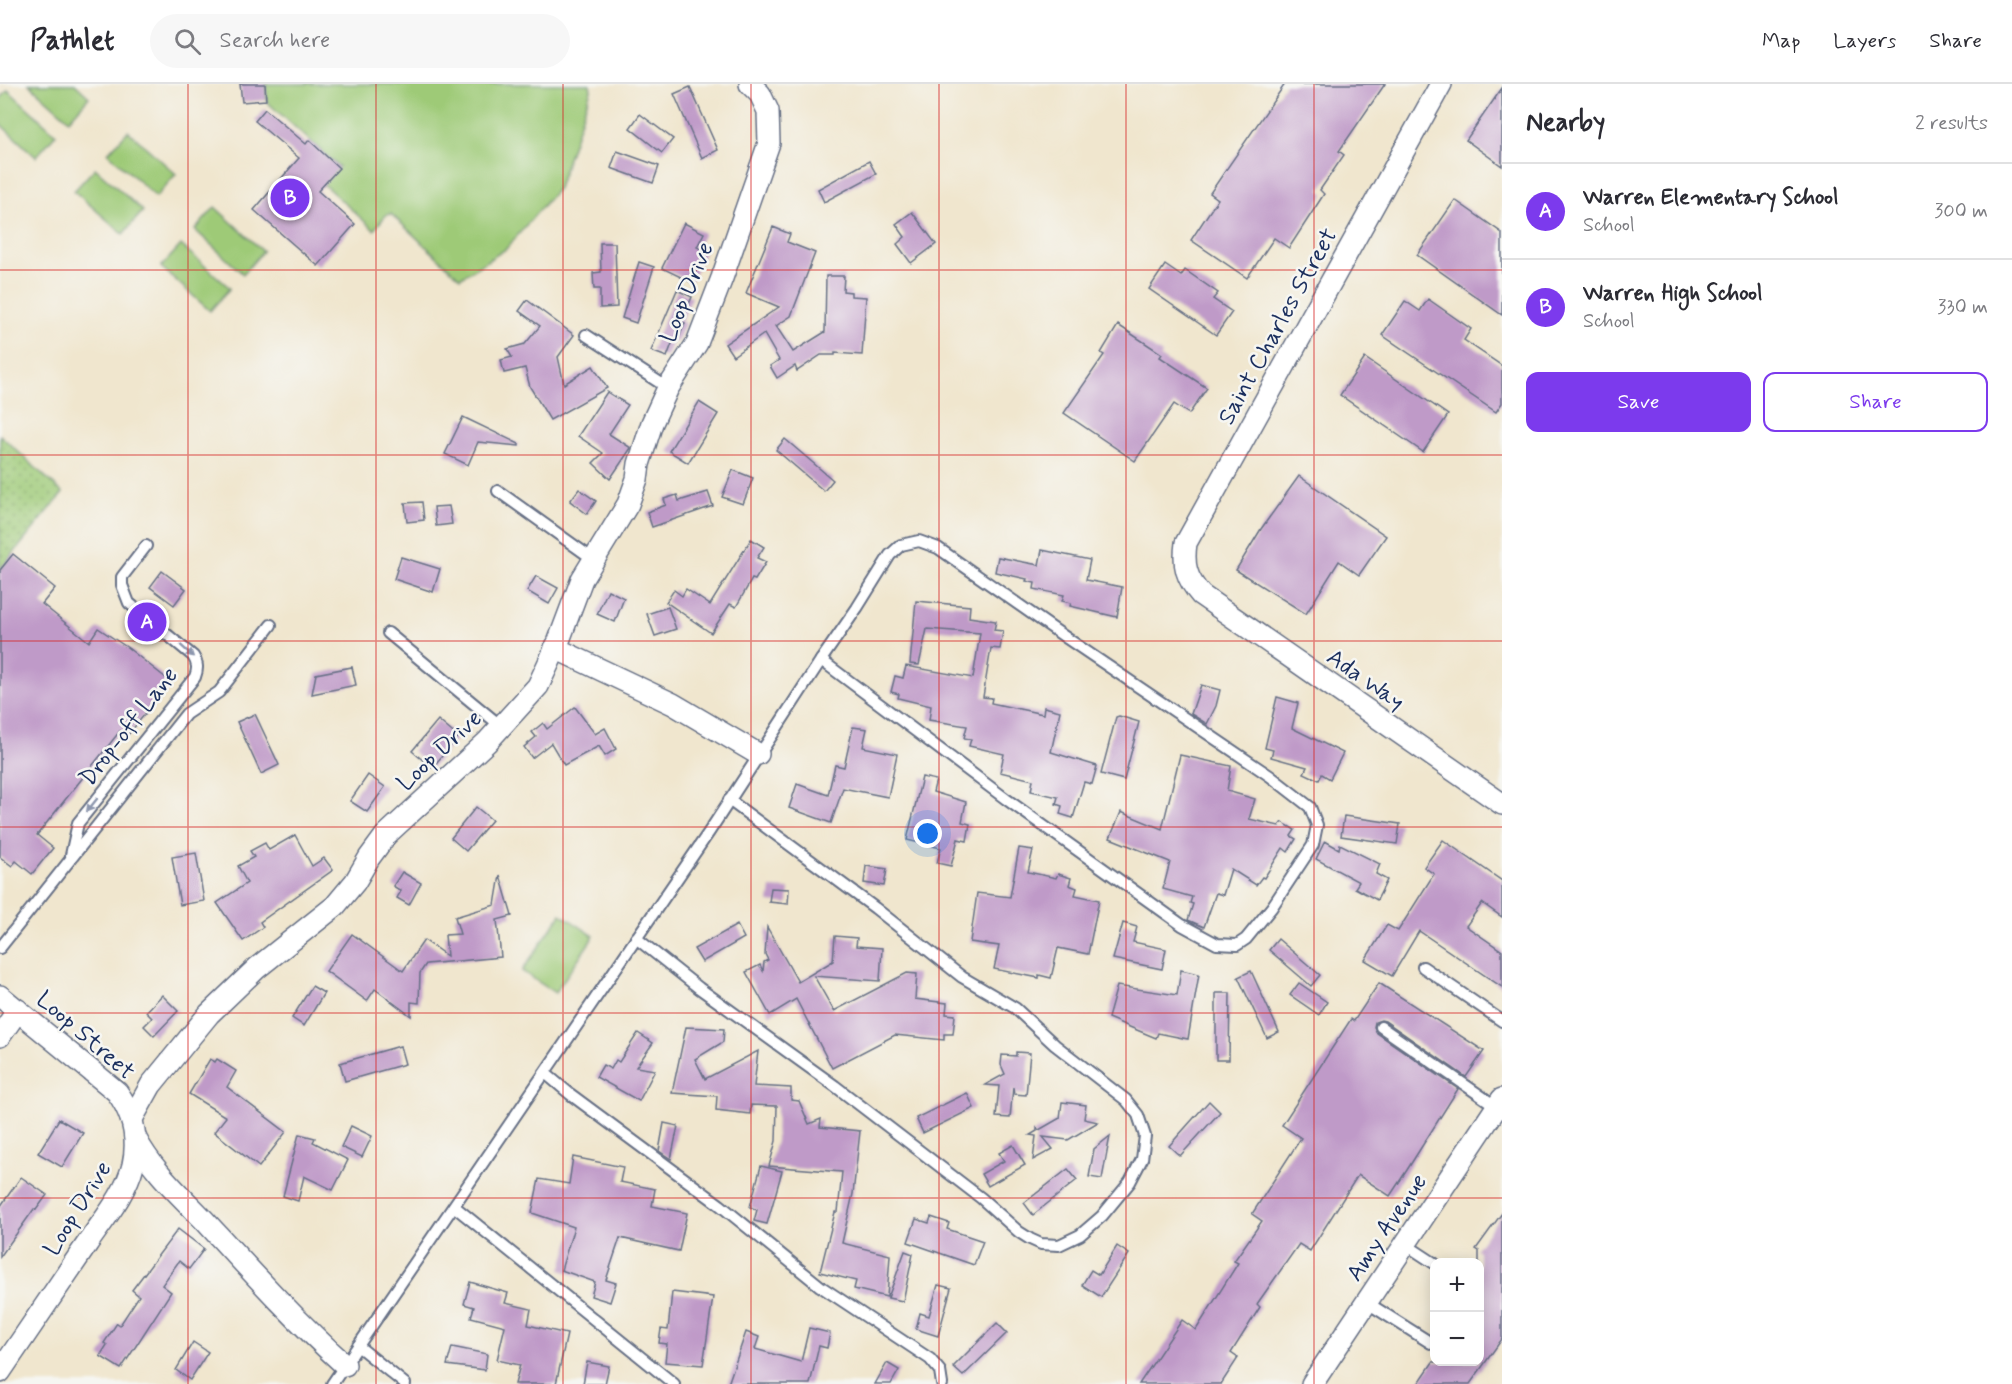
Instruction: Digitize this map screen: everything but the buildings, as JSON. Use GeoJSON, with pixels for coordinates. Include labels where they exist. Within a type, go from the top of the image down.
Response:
{"type":"FeatureCollection","features":[{"type":"Feature","properties":{"kind":"street","name":"Loop Drive"},"geometry":{"type":"LineString","coordinates":[[0,1372],[117,1199],[132,1167],[133,1128],[151,1085],[209,1014],[257,968],[335,906],[355,882],[386,835],[502,728],[538,686],[578,586],[628,504],[652,423],[668,388],[702,334],[765,156],[770,130],[768,111],[760,94],[750,84]]}},
{"type":"Feature","properties":{"kind":"street","name":"Saint Charles Street"},"geometry":{"type":"LineString","coordinates":[[1201,595],[1190,582],[1186,567],[1186,543],[1441,84]]}},
{"type":"Feature","properties":{"kind":"street","name":"Ada Way"},"geometry":{"type":"LineString","coordinates":[[1201,595],[1502,804]]}},
{"type":"Feature","properties":{"kind":"street"},"geometry":{"type":"LineString","coordinates":[[555,648],[647,690],[758,754]]}},
{"type":"Feature","properties":{"kind":"street","name":"Loop Street"},"geometry":{"type":"LineString","coordinates":[[0,996],[117,1092],[127,1106],[133,1128],[148,1159],[306,1330],[345,1365]]}},
{"type":"Feature","properties":{"kind":"street"},"geometry":{"type":"LineString","coordinates":[[0,1036],[18,1010]]}},
{"type":"Feature","properties":{"kind":"street","name":"Amy Avenue"},"geometry":{"type":"LineString","coordinates":[[1312,1384],[1499,1103]]}},
{"type":"Feature","properties":{"kind":"lane"},"geometry":{"type":"LineString","coordinates":[[586,335],[668,388]]}},
{"type":"Feature","properties":{"kind":"lane"},"geometry":{"type":"LineString","coordinates":[[498,491],[593,559]]}},
{"type":"Feature","properties":{"kind":"lane"},"geometry":{"type":"LineString","coordinates":[[332,1384],[455,1207],[894,550],[900,545],[919,541],[938,548],[1303,800],[1315,816],[1317,825],[1313,845],[1255,931],[1237,945],[1217,944],[1194,933],[1006,799],[821,660]]}},
{"type":"Feature","properties":{"kind":"lane","name":"Drop-off Lane"},"geometry":{"type":"LineString","coordinates":[[70,859],[78,823],[195,677],[198,670],[194,656],[129,603],[124,595],[122,577],[146,546]]}},
{"type":"Feature","properties":{"kind":"lane"},"geometry":{"type":"LineString","coordinates":[[0,948],[186,714],[219,692],[271,625]]}},
{"type":"Feature","properties":{"kind":"lane"},"geometry":{"type":"LineString","coordinates":[[388,633],[502,728]]}},
{"type":"Feature","properties":{"kind":"lane"},"geometry":{"type":"LineString","coordinates":[[636,938],[699,988],[844,1093],[981,1198],[1030,1239],[1041,1244],[1059,1245],[1080,1235],[1102,1216],[1130,1182],[1142,1159],[1145,1136],[1138,1115],[1126,1100],[1055,1045],[1005,1001],[962,977],[875,908],[729,800]]}},
{"type":"Feature","properties":{"kind":"lane"},"geometry":{"type":"LineString","coordinates":[[1424,967],[1502,1021]]}},
{"type":"Feature","properties":{"kind":"lane"},"geometry":{"type":"LineString","coordinates":[[1381,1027],[1499,1103]]}},
{"type":"Feature","properties":{"kind":"lane"},"geometry":{"type":"LineString","coordinates":[[545,1073],[711,1198],[820,1286],[930,1359],[940,1371],[942,1384]]}},
{"type":"Feature","properties":{"kind":"lane"},"geometry":{"type":"LineString","coordinates":[[455,1207],[674,1384]]}},
{"type":"Feature","properties":{"kind":"lane"},"geometry":{"type":"LineString","coordinates":[[1405,1244],[1430,1260]]}},
{"type":"Feature","properties":{"kind":"lane"},"geometry":{"type":"LineString","coordinates":[[1366,1302],[1430,1342]]}},
{"type":"Feature","properties":{"kind":"lane"},"geometry":{"type":"LineString","coordinates":[[358,1346],[405,1384]]}},
{"type":"Feature","properties":{"kind":"green space"},"geometry":{"type":"Polygon","coordinates":[[[29,84],[75,84],[89,97],[69,120],[29,84]]]}},
{"type":"Feature","properties":{"kind":"green space"},"geometry":{"type":"Polygon","coordinates":[[[266,84],[590,84],[591,90],[558,188],[506,249],[460,278],[391,214],[386,215],[374,230],[322,183],[339,167],[267,102],[266,84]]]}},
{"type":"Feature","properties":{"kind":"green space"},"geometry":{"type":"Polygon","coordinates":[[[8,90],[56,134],[36,157],[0,124],[0,99],[8,90]]]}},
{"type":"Feature","properties":{"kind":"green space"},"geometry":{"type":"Polygon","coordinates":[[[128,131],[176,174],[156,197],[108,153],[128,131]]]}},
{"type":"Feature","properties":{"kind":"green space"},"geometry":{"type":"Polygon","coordinates":[[[95,168],[143,211],[123,234],[74,191],[95,168]]]}},
{"type":"Feature","properties":{"kind":"green space"},"geometry":{"type":"Polygon","coordinates":[[[215,207],[263,251],[243,274],[195,230],[215,207]]]}},
{"type":"Feature","properties":{"kind":"green space"},"geometry":{"type":"Polygon","coordinates":[[[181,245],[230,288],[210,311],[161,267],[181,245]]]}},
{"type":"Feature","properties":{"kind":"green space"},"geometry":{"type":"Polygon","coordinates":[[[0,435],[63,493],[0,570],[0,435]]]}},
{"type":"Feature","properties":{"kind":"green space"},"geometry":{"type":"Polygon","coordinates":[[[561,914],[594,936],[555,993],[522,971],[561,914]]]}},
{"type":"Feature","properties":{"kind":"place","name":"Warren High School"},"geometry":{"type":"Point","coordinates":[290,198]}},
{"type":"Feature","properties":{"kind":"place","name":"Warren Elementary School"},"geometry":{"type":"Point","coordinates":[147,622]}}]}
